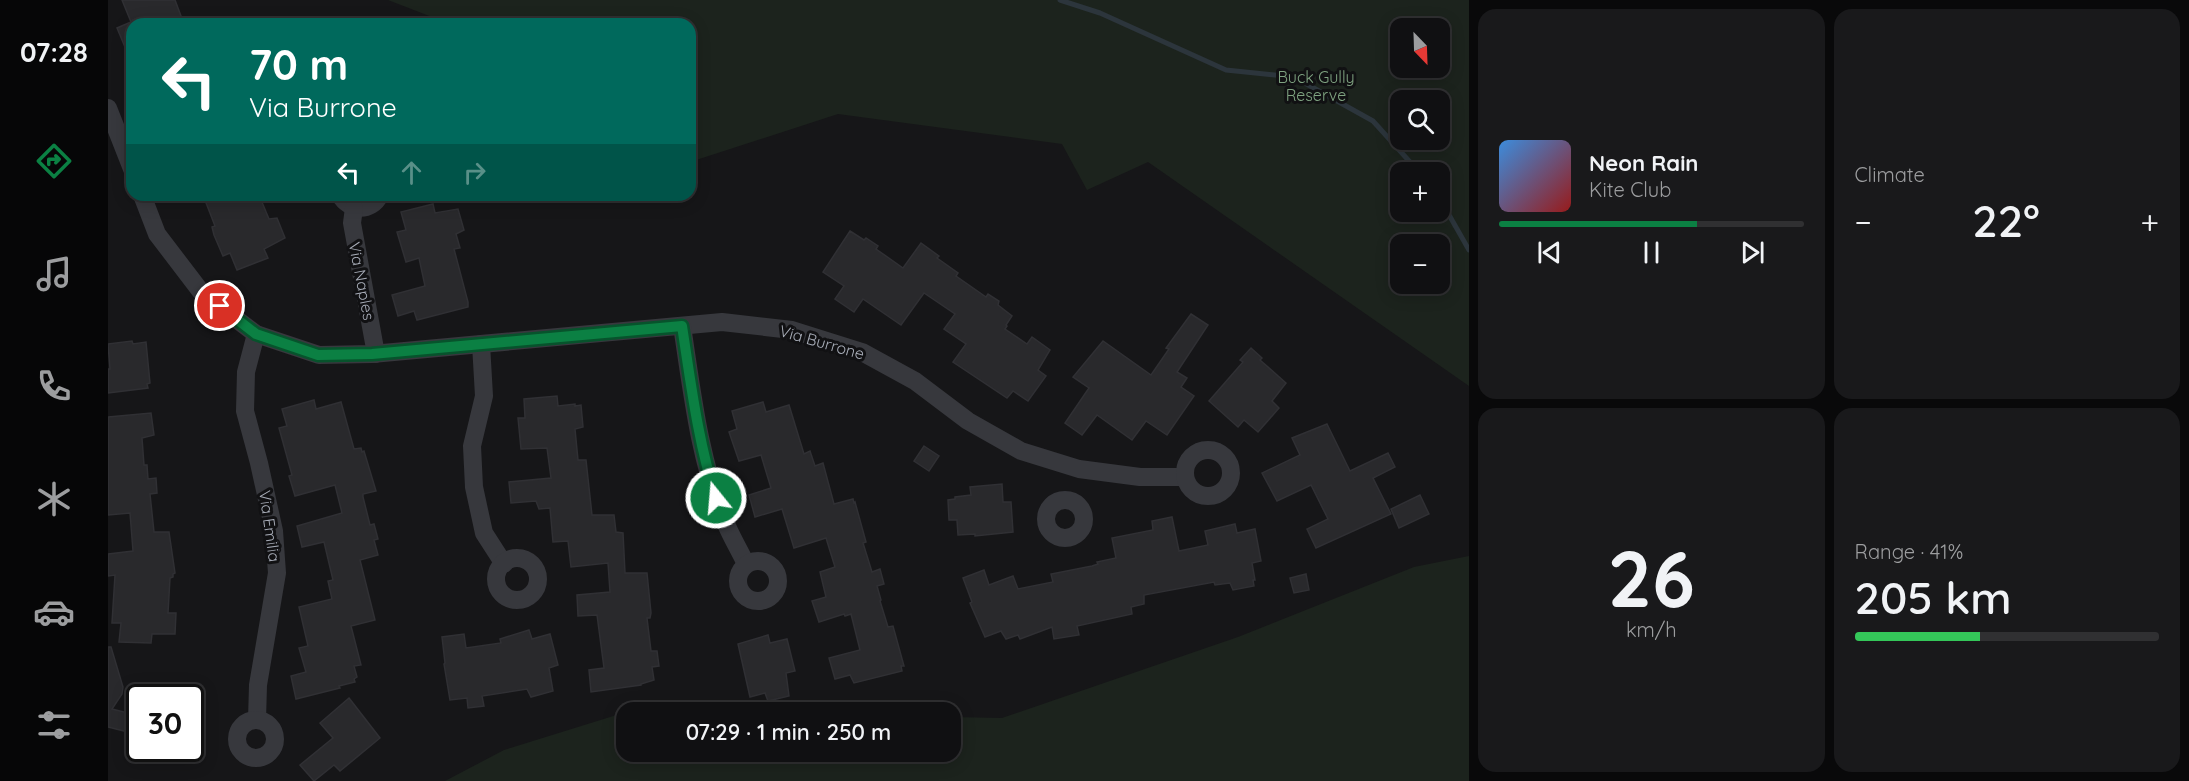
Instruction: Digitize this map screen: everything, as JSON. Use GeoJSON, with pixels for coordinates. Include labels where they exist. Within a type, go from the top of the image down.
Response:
{"type":"FeatureCollection","features":[{"type":"Feature","properties":{"kind":"street"},"geometry":{"type":"LineString","coordinates":[[109,112],[126,154]]}},
{"type":"Feature","properties":{"kind":"street","name":"Via Burrone"},"geometry":{"type":"LineString","coordinates":[[144,201],[157,234],[202,292],[256,334],[318,355],[376,354],[722,322],[792,330],[862,352],[915,381],[968,421],[1021,452],[1079,468],[1140,477],[1185,477]]}},
{"type":"Feature","properties":{"kind":"street"},"geometry":{"type":"LineString","coordinates":[[344,201],[354,208],[371,206],[375,201]]}},
{"type":"Feature","properties":{"kind":"street","name":"Via Naples"},"geometry":{"type":"LineString","coordinates":[[354,208],[352,223],[376,354]]}},
{"type":"Feature","properties":{"kind":"street"},"geometry":{"type":"LineString","coordinates":[[682,326],[693,400],[709,474],[724,519],[746,564]]}},
{"type":"Feature","properties":{"kind":"street","name":"Via Emilia"},"geometry":{"type":"LineString","coordinates":[[256,334],[246,372],[245,411],[274,531],[277,573],[258,685],[258,720]]}},
{"type":"Feature","properties":{"kind":"street"},"geometry":{"type":"LineString","coordinates":[[481,344],[484,396],[472,446],[474,488],[484,532],[504,564]]}},
{"type":"Feature","properties":{"kind":"street"},"geometry":{"type":"LineString","coordinates":[[1069,500],[1079,468]]}},
{"type":"Feature","properties":{"kind":"green space","name":"Buck Gully Reserve"},"geometry":{"type":"Polygon","coordinates":[[[388,0],[1469,0],[1469,386],[1148,162],[1087,190],[1062,144],[838,114],[696,160],[696,18],[434,18],[388,0]]]}},
{"type":"Feature","properties":{"kind":"green space"},"geometry":{"type":"Polygon","coordinates":[[[1469,556],[1469,781],[445,781],[504,750],[616,715],[616,762],[961,762],[961,717],[1002,718],[1238,637],[1414,567],[1469,556]]]}},
{"type":"Feature","properties":{"kind":"building"},"geometry":{"type":"Polygon","coordinates":[[[122,0],[175,0],[182,18],[129,18],[122,0]]]}},
{"type":"Feature","properties":{"kind":"building"},"geometry":{"type":"Polygon","coordinates":[[[126,24],[126,50],[117,28],[126,24]]]}},
{"type":"Feature","properties":{"kind":"building"},"geometry":{"type":"Polygon","coordinates":[[[205,201],[262,201],[269,219],[277,218],[285,238],[264,249],[268,258],[237,270],[230,253],[223,256],[214,235],[212,227],[215,226],[205,201]]]}},
{"type":"Feature","properties":{"kind":"building"},"geometry":{"type":"Polygon","coordinates":[[[433,204],[435,213],[458,209],[464,230],[456,234],[460,248],[454,249],[468,307],[417,320],[414,311],[398,316],[392,295],[425,286],[419,258],[406,262],[397,232],[406,230],[401,212],[433,204]]]}},
{"type":"Feature","properties":{"kind":"building"},"geometry":{"type":"Polygon","coordinates":[[[850,231],[878,246],[876,249],[903,268],[921,243],[958,273],[956,276],[986,297],[988,294],[999,301],[998,305],[1012,316],[1005,329],[1027,344],[1032,337],[1050,350],[1038,370],[1046,376],[1028,401],[1013,391],[1007,398],[953,362],[966,344],[944,329],[955,314],[924,293],[901,325],[863,299],[854,312],[835,299],[844,286],[823,272],[850,231]]]}},
{"type":"Feature","properties":{"kind":"building"},"geometry":{"type":"Polygon","coordinates":[[[1191,314],[1208,325],[1177,372],[1187,378],[1181,387],[1194,396],[1167,435],[1146,421],[1132,440],[1097,415],[1082,435],[1065,423],[1089,388],[1073,377],[1103,341],[1151,375],[1169,349],[1166,348],[1191,314]]]}},
{"type":"Feature","properties":{"kind":"building"},"geometry":{"type":"Polygon","coordinates":[[[132,341],[133,344],[146,342],[150,383],[147,384],[148,388],[108,393],[108,369],[110,369],[108,344],[132,341]]]}},
{"type":"Feature","properties":{"kind":"building"},"geometry":{"type":"Polygon","coordinates":[[[1251,348],[1262,358],[1260,360],[1286,383],[1272,401],[1279,408],[1258,432],[1244,420],[1238,427],[1209,401],[1243,362],[1240,360],[1251,348]]]}},
{"type":"Feature","properties":{"kind":"building"},"geometry":{"type":"Polygon","coordinates":[[[557,396],[558,406],[581,405],[583,427],[575,429],[578,460],[586,460],[592,515],[614,515],[616,532],[623,533],[625,573],[647,573],[651,613],[650,618],[647,618],[651,651],[657,651],[659,666],[652,667],[654,680],[641,685],[591,692],[589,670],[604,668],[597,615],[578,616],[577,595],[610,592],[608,563],[571,567],[568,541],[553,542],[550,508],[539,509],[536,501],[511,503],[509,482],[551,478],[547,448],[521,449],[518,418],[525,418],[524,399],[557,396]]]}},
{"type":"Feature","properties":{"kind":"building"},"geometry":{"type":"Polygon","coordinates":[[[314,400],[316,409],[341,402],[354,449],[361,448],[362,452],[364,451],[376,491],[363,494],[363,497],[370,525],[374,524],[378,539],[374,540],[378,555],[360,560],[375,620],[351,626],[361,665],[354,666],[357,677],[354,679],[355,682],[296,699],[291,676],[306,672],[299,648],[308,646],[299,607],[332,599],[328,581],[333,580],[324,542],[302,547],[297,526],[342,513],[335,485],[295,496],[289,476],[292,475],[279,428],[287,426],[282,409],[314,400]]]}},
{"type":"Feature","properties":{"kind":"building"},"geometry":{"type":"Polygon","coordinates":[[[763,402],[766,412],[789,405],[804,454],[810,451],[815,466],[823,463],[834,504],[853,499],[855,502],[866,542],[863,543],[872,572],[880,569],[884,584],[877,586],[880,601],[888,627],[893,626],[904,666],[901,666],[902,671],[854,683],[850,675],[835,679],[829,658],[860,650],[851,614],[819,622],[812,601],[826,597],[820,572],[835,567],[826,538],[794,548],[782,509],[755,517],[749,495],[771,488],[761,455],[739,461],[729,432],[737,429],[732,411],[763,402]]]}},
{"type":"Feature","properties":{"kind":"building"},"geometry":{"type":"Polygon","coordinates":[[[151,413],[154,435],[142,438],[144,465],[147,465],[148,479],[156,478],[157,493],[150,494],[154,532],[169,532],[175,573],[170,578],[168,613],[176,613],[175,634],[152,634],[151,643],[119,642],[121,623],[112,623],[115,575],[108,576],[108,554],[133,551],[130,513],[108,515],[108,417],[151,413]]]}},
{"type":"Feature","properties":{"kind":"building"},"geometry":{"type":"Polygon","coordinates":[[[1327,424],[1350,471],[1388,453],[1395,467],[1373,478],[1391,514],[1316,548],[1307,529],[1328,519],[1311,485],[1277,501],[1262,473],[1300,455],[1292,438],[1327,424]]]}},
{"type":"Feature","properties":{"kind":"building"},"geometry":{"type":"Polygon","coordinates":[[[924,446],[939,456],[929,471],[914,461],[924,446]]]}},
{"type":"Feature","properties":{"kind":"building"},"geometry":{"type":"Polygon","coordinates":[[[1002,484],[1003,502],[1011,502],[1013,532],[975,536],[975,534],[958,535],[957,520],[949,520],[948,500],[971,495],[970,487],[1002,484]]]}},
{"type":"Feature","properties":{"kind":"building"},"geometry":{"type":"Polygon","coordinates":[[[1420,495],[1429,514],[1399,528],[1391,509],[1420,495]]]}},
{"type":"Feature","properties":{"kind":"building"},"geometry":{"type":"Polygon","coordinates":[[[1172,517],[1179,551],[1208,545],[1205,531],[1235,524],[1237,533],[1255,529],[1261,561],[1252,563],[1254,586],[1233,590],[1230,583],[1215,585],[1214,582],[1144,595],[1144,604],[1131,607],[1132,614],[1077,626],[1079,635],[1054,639],[1052,627],[1020,639],[1018,635],[1006,639],[1001,631],[985,637],[970,603],[972,602],[963,578],[984,570],[989,585],[1013,576],[1018,589],[1053,582],[1051,574],[1092,566],[1098,564],[1097,562],[1116,558],[1112,538],[1153,530],[1152,521],[1172,517]]]}},
{"type":"Feature","properties":{"kind":"building"},"geometry":{"type":"Polygon","coordinates":[[[1306,574],[1309,590],[1294,593],[1290,578],[1306,574]]]}},
{"type":"Feature","properties":{"kind":"building"},"geometry":{"type":"Polygon","coordinates":[[[529,630],[532,639],[550,634],[558,665],[549,668],[553,691],[531,697],[527,689],[482,696],[484,706],[468,708],[467,698],[450,700],[442,637],[464,634],[466,648],[501,643],[500,639],[529,630]]]}},
{"type":"Feature","properties":{"kind":"building"},"geometry":{"type":"Polygon","coordinates":[[[768,635],[770,643],[787,639],[795,671],[786,673],[789,696],[768,701],[765,693],[750,697],[738,644],[768,635]]]}},
{"type":"Feature","properties":{"kind":"building"},"geometry":{"type":"Polygon","coordinates":[[[108,647],[111,647],[123,687],[122,694],[112,709],[126,712],[126,732],[108,727],[108,647]]]}},
{"type":"Feature","properties":{"kind":"building"},"geometry":{"type":"Polygon","coordinates":[[[349,698],[380,738],[340,771],[334,765],[314,781],[300,765],[333,738],[320,723],[349,698]]]}},
{"type":"Feature","properties":{"kind":"waterway"},"geometry":{"type":"LineString","coordinates":[[1060,0],[1100,13],[1226,70],[1294,77],[1373,121],[1410,162]]}},
{"type":"Feature","properties":{"kind":"waterway"},"geometry":{"type":"LineString","coordinates":[[1450,217],[1469,250]]}},
{"type":"Feature","properties":{"kind":"route"},"geometry":{"type":"LineString","coordinates":[[220,306],[256,334],[318,355],[372,354],[682,326],[693,400],[716,498]]}}]}
